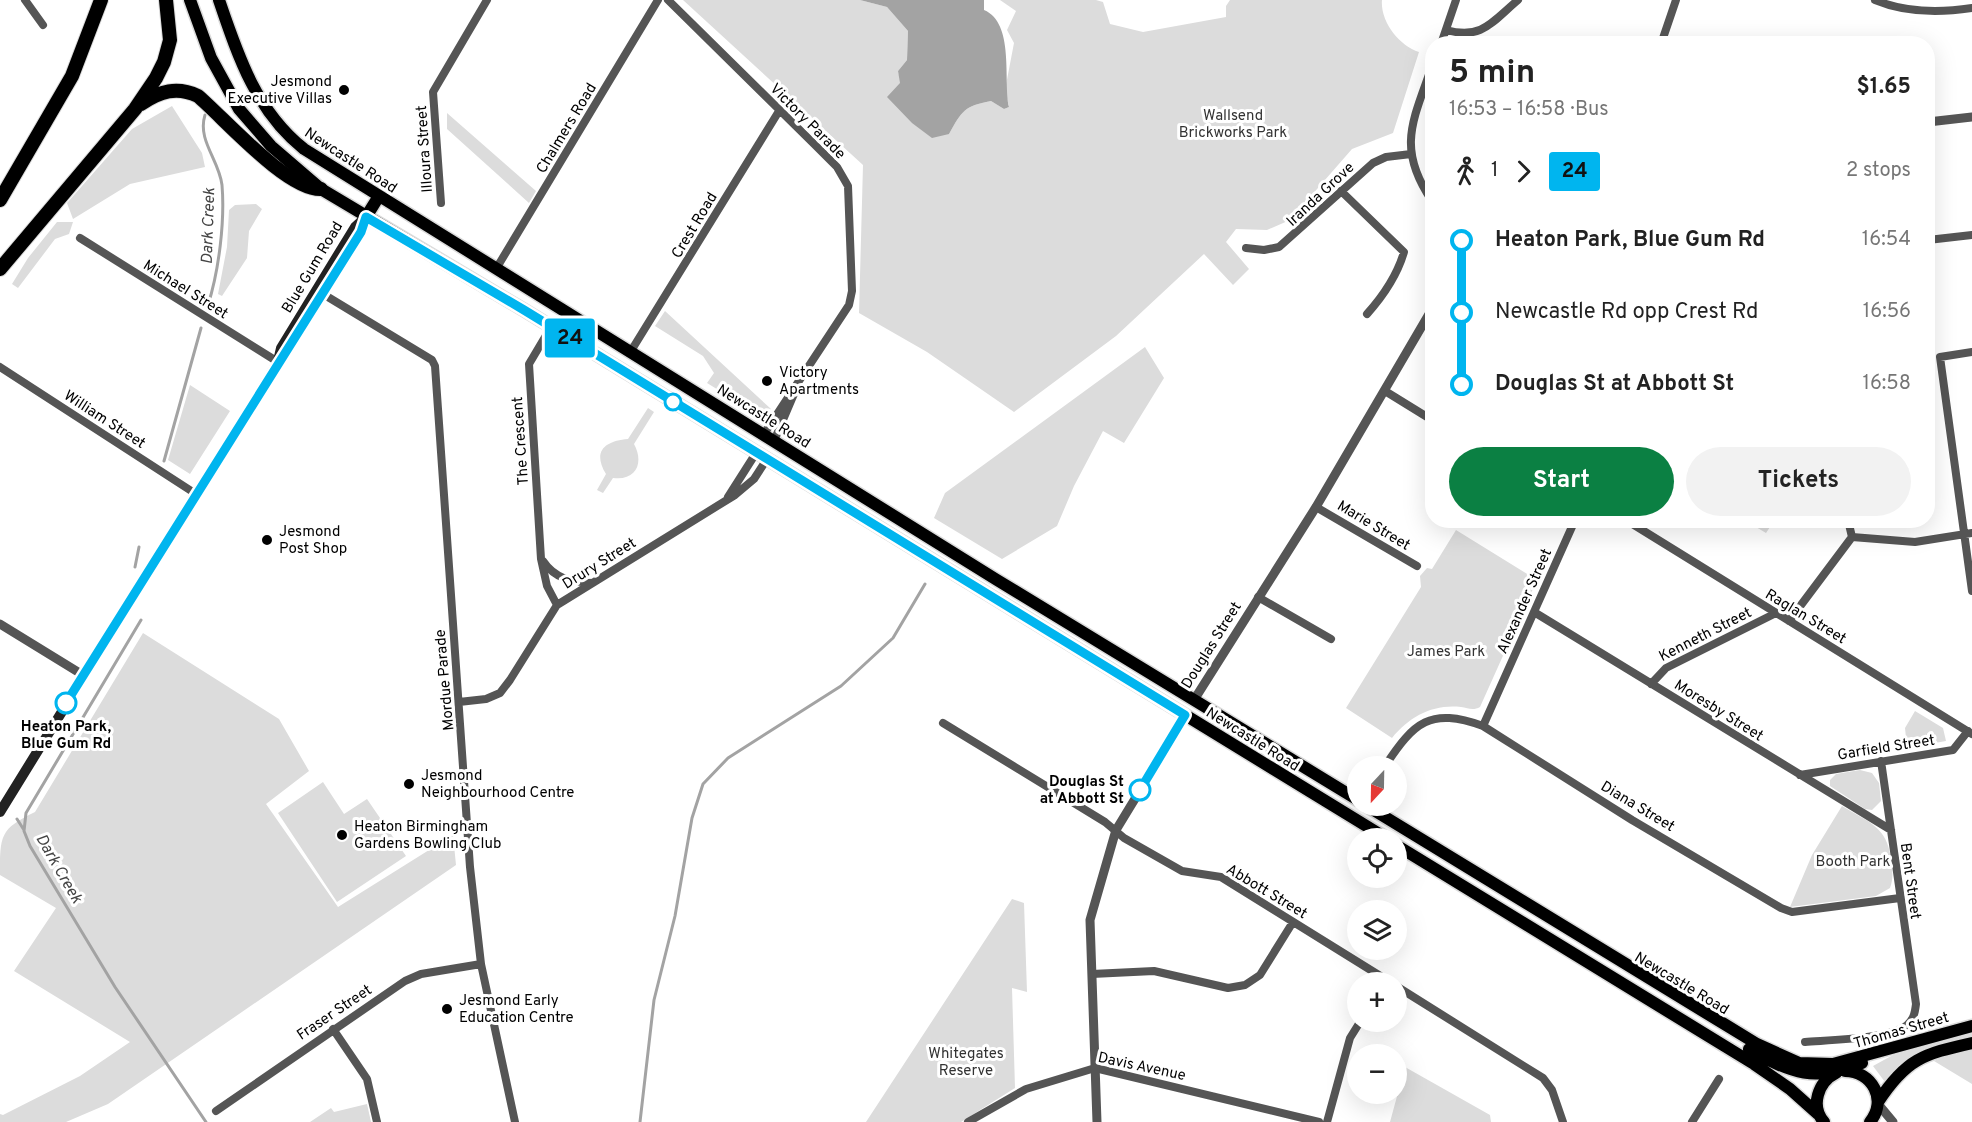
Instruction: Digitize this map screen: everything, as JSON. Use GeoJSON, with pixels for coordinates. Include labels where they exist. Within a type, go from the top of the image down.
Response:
{"type":"FeatureCollection","features":[{"type":"Feature","properties":{"kind":"highway"},"geometry":{"type":"LineString","coordinates":[[0,201],[72,76],[101,0]]}},
{"type":"Feature","properties":{"kind":"highway"},"geometry":{"type":"LineString","coordinates":[[0,269],[135,109],[156,78],[167,54],[170,28],[166,0]]}},
{"type":"Feature","properties":{"kind":"highway","name":"Newcastle Road"},"geometry":{"type":"LineString","coordinates":[[190,0],[211,58],[239,109],[271,146],[321,189],[551,327],[1370,828]]}},
{"type":"Feature","properties":{"kind":"highway","name":"Newcastle Road"},"geometry":{"type":"LineString","coordinates":[[219,0],[244,69],[268,113],[304,149],[1347,793]]}},
{"type":"Feature","properties":{"kind":"highway"},"geometry":{"type":"LineString","coordinates":[[135,109],[164,92],[176,90],[194,94],[272,163],[311,189],[321,189]]}},
{"type":"Feature","properties":{"kind":"highway"},"geometry":{"type":"LineString","coordinates":[[366,217],[379,196]]}},
{"type":"Feature","properties":{"kind":"highway"},"geometry":{"type":"LineString","coordinates":[[761,456],[769,437]]}},
{"type":"Feature","properties":{"kind":"highway","name":"Douglas Street"},"geometry":{"type":"LineString","coordinates":[[1185,715],[1194,700]]}},
{"type":"Feature","properties":{"kind":"highway","name":"Newcastle Road"},"geometry":{"type":"LineString","coordinates":[[1383,816],[1647,979],[1782,1058],[1806,1065],[1839,1069]]}},
{"type":"Feature","properties":{"kind":"highway"},"geometry":{"type":"LineString","coordinates":[[1407,852],[1754,1064],[1790,1089],[1820,1119]]}},
{"type":"Feature","properties":{"kind":"highway","name":"Thomas Street"},"geometry":{"type":"LineString","coordinates":[[1839,1069],[1922,1040],[1972,1026]]}},
{"type":"Feature","properties":{"kind":"highway","name":"Thomas Street"},"geometry":{"type":"LineString","coordinates":[[1870,1122],[1878,1103],[1898,1074],[1917,1060],[1972,1043]]}},
{"type":"Feature","properties":{"kind":"highway"},"geometry":{"type":"LineString","coordinates":[[1820,1119],[1820,1087],[1839,1069],[1861,1074],[1869,1080],[1877,1092],[1878,1103]]}},
{"type":"Feature","properties":{"kind":"main road","name":"Blue Gum Road"},"geometry":{"type":"LineString","coordinates":[[0,812],[278,362],[288,351],[361,232],[366,217]]}},
{"type":"Feature","properties":{"kind":"main road","name":"Blue Gum Road"},"geometry":{"type":"LineString","coordinates":[[278,362],[281,348],[355,226],[366,217]]}},
{"type":"Feature","properties":{"kind":"street"},"geometry":{"type":"LineString","coordinates":[[25,0],[43,25]]}},
{"type":"Feature","properties":{"kind":"street","name":"Illoura Street"},"geometry":{"type":"LineString","coordinates":[[441,203],[433,92],[487,0]]}},
{"type":"Feature","properties":{"kind":"street","name":"Chalmers Road"},"geometry":{"type":"LineString","coordinates":[[496,268],[658,0]]}},
{"type":"Feature","properties":{"kind":"street","name":"Victory Parade"},"geometry":{"type":"LineString","coordinates":[[668,0],[844,177],[850,202],[851,298],[841,320],[797,387],[769,437]]}},
{"type":"Feature","properties":{"kind":"street"},"geometry":{"type":"LineString","coordinates":[[1444,36],[1456,0]]}},
{"type":"Feature","properties":{"kind":"street"},"geometry":{"type":"LineString","coordinates":[[1446,30],[1463,35],[1483,30],[1518,0]]}},
{"type":"Feature","properties":{"kind":"street"},"geometry":{"type":"LineString","coordinates":[[1664,36],[1676,0]]}},
{"type":"Feature","properties":{"kind":"street"},"geometry":{"type":"LineString","coordinates":[[1875,0],[1917,10],[1945,12],[1972,8]]}},
{"type":"Feature","properties":{"kind":"street"},"geometry":{"type":"LineString","coordinates":[[1425,85],[1414,116],[1411,154],[1414,168],[1425,188]]}},
{"type":"Feature","properties":{"kind":"street","name":"Crest Road"},"geometry":{"type":"LineString","coordinates":[[631,351],[780,111]]}},
{"type":"Feature","properties":{"kind":"street"},"geometry":{"type":"LineString","coordinates":[[1935,121],[1972,117]]}},
{"type":"Feature","properties":{"kind":"street","name":"Iranda Grove"},"geometry":{"type":"LineString","coordinates":[[1246,248],[1264,250],[1279,247],[1373,163],[1386,157],[1411,154]]}},
{"type":"Feature","properties":{"kind":"street"},"geometry":{"type":"LineString","coordinates":[[1341,191],[1404,252],[1400,266],[1385,294],[1367,314]]}},
{"type":"Feature","properties":{"kind":"street"},"geometry":{"type":"LineString","coordinates":[[1935,239],[1972,235]]}},
{"type":"Feature","properties":{"kind":"street","name":"Michael Street"},"geometry":{"type":"LineString","coordinates":[[80,238],[278,362]]}},
{"type":"Feature","properties":{"kind":"street","name":"Mordue Parade"},"geometry":{"type":"LineString","coordinates":[[323,294],[432,360],[435,366],[470,867],[481,964],[515,1122]]}},
{"type":"Feature","properties":{"kind":"street","name":"Douglas Street"},"geometry":{"type":"LineString","coordinates":[[1194,700],[1316,507],[1425,325]]}},
{"type":"Feature","properties":{"kind":"street","name":"The Crescent"},"geometry":{"type":"LineString","coordinates":[[551,327],[529,364],[541,559],[547,586],[557,605]]}},
{"type":"Feature","properties":{"kind":"street"},"geometry":{"type":"LineString","coordinates":[[1972,352],[1940,357],[1968,534],[1972,591]]}},
{"type":"Feature","properties":{"kind":"street","name":"William Street"},"geometry":{"type":"LineString","coordinates":[[0,367],[196,494]]}},
{"type":"Feature","properties":{"kind":"street","name":"Victory Parade"},"geometry":{"type":"LineString","coordinates":[[769,437],[777,411],[797,387]]}},
{"type":"Feature","properties":{"kind":"street"},"geometry":{"type":"LineString","coordinates":[[1385,391],[1425,416]]}},
{"type":"Feature","properties":{"kind":"street","name":"Drury Street"},"geometry":{"type":"LineString","coordinates":[[459,702],[486,699],[500,693],[557,605],[749,484],[761,456]]}},
{"type":"Feature","properties":{"kind":"street","name":"Drury Street"},"geometry":{"type":"LineString","coordinates":[[720,504],[761,456]]}},
{"type":"Feature","properties":{"kind":"street","name":"Marie Street"},"geometry":{"type":"LineString","coordinates":[[1316,507],[1417,566]]}},
{"type":"Feature","properties":{"kind":"street","name":"Alexander Street"},"geometry":{"type":"LineString","coordinates":[[1483,726],[1571,528]]}},
{"type":"Feature","properties":{"kind":"street","name":"Raglan Street"},"geometry":{"type":"LineString","coordinates":[[1639,528],[1970,733]]}},
{"type":"Feature","properties":{"kind":"street"},"geometry":{"type":"LineString","coordinates":[[1850,528],[1852,537]]}},
{"type":"Feature","properties":{"kind":"street"},"geometry":{"type":"LineString","coordinates":[[1852,537],[1915,542],[1968,534]]}},
{"type":"Feature","properties":{"kind":"street"},"geometry":{"type":"LineString","coordinates":[[1789,621],[1852,537]]}},
{"type":"Feature","properties":{"kind":"street"},"geometry":{"type":"LineString","coordinates":[[541,559],[548,569],[565,580],[594,583]]}},
{"type":"Feature","properties":{"kind":"street"},"geometry":{"type":"LineString","coordinates":[[1258,597],[1331,639]]}},
{"type":"Feature","properties":{"kind":"street","name":"Moresby Street"},"geometry":{"type":"LineString","coordinates":[[1534,612],[1891,830]]}},
{"type":"Feature","properties":{"kind":"street","name":"Kenneth Street"},"geometry":{"type":"LineString","coordinates":[[1652,684],[1666,668],[1776,613]]}},
{"type":"Feature","properties":{"kind":"street"},"geometry":{"type":"LineString","coordinates":[[0,624],[83,675]]}},
{"type":"Feature","properties":{"kind":"street","name":"Douglas Street"},"geometry":{"type":"LineString","coordinates":[[1097,1122],[1090,920],[1116,830],[1185,715]]}},
{"type":"Feature","properties":{"kind":"street","name":"Diana Street"},"geometry":{"type":"LineString","coordinates":[[1392,756],[1408,734],[1434,718],[1457,717],[1483,726],[1632,820],[1781,908],[1792,912],[1900,898]]}},
{"type":"Feature","properties":{"kind":"street","name":"Abbott Street"},"geometry":{"type":"LineString","coordinates":[[943,723],[1182,871],[1221,877],[1371,972]]}},
{"type":"Feature","properties":{"kind":"street","name":"Garfield Street"},"geometry":{"type":"LineString","coordinates":[[1800,775],[1953,750],[1970,733]]}},
{"type":"Feature","properties":{"kind":"street","name":"Bent Street"},"geometry":{"type":"LineString","coordinates":[[1881,762],[1916,1004]]}},
{"type":"Feature","properties":{"kind":"street"},"geometry":{"type":"LineString","coordinates":[[1092,974],[1154,971],[1228,988],[1245,986],[1260,975],[1293,922]]}},
{"type":"Feature","properties":{"kind":"street","name":"Fraser Street"},"geometry":{"type":"LineString","coordinates":[[216,1112],[405,981],[420,975],[481,964]]}},
{"type":"Feature","properties":{"kind":"street"},"geometry":{"type":"LineString","coordinates":[[1407,993],[1543,1078],[1552,1090],[1563,1122]]}},
{"type":"Feature","properties":{"kind":"street","name":"Thomas Street"},"geometry":{"type":"LineString","coordinates":[[1805,1042],[1854,1038],[1897,1031],[1905,1027],[1913,1018],[1916,1004]]}},
{"type":"Feature","properties":{"kind":"street"},"geometry":{"type":"LineString","coordinates":[[333,1029],[367,1079],[377,1122]]}},
{"type":"Feature","properties":{"kind":"street"},"geometry":{"type":"LineString","coordinates":[[1327,1122],[1346,1051],[1355,1032]]}},
{"type":"Feature","properties":{"kind":"street","name":"Davis Avenue"},"geometry":{"type":"LineString","coordinates":[[968,1122],[1026,1089],[1095,1068],[1319,1122]]}},
{"type":"Feature","properties":{"kind":"street"},"geometry":{"type":"LineString","coordinates":[[1692,1122],[1719,1079]]}},
{"type":"Feature","properties":{"kind":"street"},"geometry":{"type":"LineString","coordinates":[[1878,1103],[1893,1122]]}},
{"type":"Feature","properties":{"kind":"green space","name":"Wallsend Brickworks Park"},"geometry":{"type":"Polygon","coordinates":[[[683,0],[860,0],[887,7],[908,31],[907,60],[898,71],[901,83],[949,134],[961,115],[975,105],[991,101],[1004,109],[1009,107],[1005,90],[1014,43],[1007,30],[1016,11],[1000,0],[1096,0],[1103,2],[1110,24],[1143,32],[1226,17],[1226,6],[1230,0],[1382,0],[1384,16],[1392,32],[1404,44],[1419,52],[1393,133],[1352,149],[1290,220],[1267,230],[1236,229],[1226,242],[1249,269],[1233,285],[1204,254],[1116,336],[1014,412],[927,352],[859,313],[863,165],[683,0]]]}},
{"type":"Feature","properties":{"kind":"green space"},"geometry":{"type":"Polygon","coordinates":[[[172,106],[202,153],[205,167],[130,184],[73,219],[67,203],[132,129],[172,106]]]}},
{"type":"Feature","properties":{"kind":"green space"},"geometry":{"type":"Polygon","coordinates":[[[447,113],[536,191],[529,203],[447,129],[447,113]]]}},
{"type":"Feature","properties":{"kind":"green space"},"geometry":{"type":"Polygon","coordinates":[[[256,204],[262,209],[249,231],[247,258],[222,296],[218,294],[227,247],[229,210],[235,205],[256,204]]]}},
{"type":"Feature","properties":{"kind":"green space"},"geometry":{"type":"Polygon","coordinates":[[[57,222],[73,222],[69,234],[55,239],[18,288],[12,284],[28,258],[57,222]]]}},
{"type":"Feature","properties":{"kind":"green space"},"geometry":{"type":"Polygon","coordinates":[[[665,311],[771,409],[759,415],[707,383],[714,373],[703,356],[655,326],[665,311]]]}},
{"type":"Feature","properties":{"kind":"green space"},"geometry":{"type":"Polygon","coordinates":[[[1145,347],[1164,378],[1124,443],[1103,431],[1074,486],[1057,526],[1002,559],[934,518],[945,493],[1145,347]]]}},
{"type":"Feature","properties":{"kind":"green space"},"geometry":{"type":"Polygon","coordinates":[[[190,385],[230,411],[190,474],[168,460],[190,385]]]}},
{"type":"Feature","properties":{"kind":"green space"},"geometry":{"type":"Polygon","coordinates":[[[648,408],[654,412],[634,444],[638,457],[636,469],[628,476],[613,478],[603,493],[597,490],[606,474],[600,459],[603,449],[613,442],[628,439],[648,408]]]}},
{"type":"Feature","properties":{"kind":"green space"},"geometry":{"type":"Polygon","coordinates":[[[1758,528],[1769,528],[1766,533],[1758,528]]]}},
{"type":"Feature","properties":{"kind":"green space","name":"James Park"},"geometry":{"type":"Polygon","coordinates":[[[1456,530],[1537,580],[1480,707],[1473,709],[1441,707],[1423,713],[1406,723],[1392,738],[1346,708],[1421,587],[1420,576],[1427,568],[1432,569],[1456,530]]]}},
{"type":"Feature","properties":{"kind":"green space"},"geometry":{"type":"Polygon","coordinates":[[[143,633],[279,719],[309,771],[266,804],[338,907],[453,835],[456,865],[108,1104],[66,1122],[0,1122],[0,1114],[3,1115],[80,1076],[130,1042],[14,971],[56,908],[0,875],[0,862],[4,835],[15,823],[35,812],[143,633]]]}},
{"type":"Feature","properties":{"kind":"green space"},"geometry":{"type":"Polygon","coordinates":[[[1915,711],[1943,728],[1946,741],[1907,748],[1905,728],[1915,711]]]}},
{"type":"Feature","properties":{"kind":"green space"},"geometry":{"type":"Polygon","coordinates":[[[1860,770],[1872,773],[1879,783],[1881,801],[1872,810],[1865,809],[1830,786],[1830,780],[1836,774],[1860,770]]]}},
{"type":"Feature","properties":{"kind":"green space","name":"Heaton Birmingham Gardens Bowling Club"},"geometry":{"type":"Polygon","coordinates":[[[323,782],[344,814],[367,799],[406,856],[337,902],[278,813],[323,782]]]}},
{"type":"Feature","properties":{"kind":"green space","name":"Booth Park"},"geometry":{"type":"Polygon","coordinates":[[[1842,806],[1868,821],[1881,832],[1889,848],[1891,859],[1890,888],[1876,896],[1790,907],[1812,855],[1842,806]]]}},
{"type":"Feature","properties":{"kind":"green space","name":"Whitegates Reserve"},"geometry":{"type":"Polygon","coordinates":[[[1012,899],[1024,903],[1027,992],[1012,988],[1015,1088],[961,1122],[866,1122],[1012,899]]]}},
{"type":"Feature","properties":{"kind":"green space"},"geometry":{"type":"Polygon","coordinates":[[[1972,1033],[1972,1037],[1935,1046],[1912,1056],[1901,1063],[1885,1082],[1873,1066],[1893,1055],[1972,1033]]]}},
{"type":"Feature","properties":{"kind":"green space"},"geometry":{"type":"Polygon","coordinates":[[[1972,1049],[1972,1084],[1934,1061],[1957,1051],[1972,1049]]]}},
{"type":"Feature","properties":{"kind":"green space"},"geometry":{"type":"Polygon","coordinates":[[[1407,1068],[1490,1115],[1491,1122],[1390,1122],[1395,1104],[1407,1104],[1407,1068]]]}},
{"type":"Feature","properties":{"kind":"green space"},"geometry":{"type":"Polygon","coordinates":[[[367,1104],[371,1122],[310,1122],[331,1108],[334,1112],[367,1104]]]}},
{"type":"Feature","properties":{"kind":"shaded area"},"geometry":{"type":"Polygon","coordinates":[[[860,0],[984,0],[984,10],[994,17],[1004,40],[1009,107],[1004,109],[991,101],[975,105],[961,115],[949,134],[932,138],[912,123],[887,97],[900,83],[898,71],[907,60],[908,31],[887,7],[860,0]]]}},
{"type":"Feature","properties":{"kind":"waterway","name":"Dark Creek"},"geometry":{"type":"LineString","coordinates":[[205,115],[204,133],[220,176],[223,199],[220,245],[208,305]]}},
{"type":"Feature","properties":{"kind":"waterway","name":"Dark Creek"},"geometry":{"type":"LineString","coordinates":[[164,461],[201,328]]}},
{"type":"Feature","properties":{"kind":"waterway","name":"Dark Creek"},"geometry":{"type":"LineString","coordinates":[[135,567],[139,547]]}},
{"type":"Feature","properties":{"kind":"waterway"},"geometry":{"type":"LineString","coordinates":[[640,1122],[654,1000],[675,916],[692,818],[703,784],[728,758],[841,686],[893,638],[925,584]]}},
{"type":"Feature","properties":{"kind":"waterway","name":"Dark Creek"},"geometry":{"type":"LineString","coordinates":[[141,620],[26,813],[24,831],[30,846],[115,987],[206,1122]]}},
{"type":"Feature","properties":{"kind":"waterway"},"geometry":{"type":"LineString","coordinates":[[17,819],[24,830]]}},
{"type":"Feature","properties":{"kind":"bus line","name":"24"},"geometry":{"type":"LineString","coordinates":[[66,703],[278,362],[288,351],[364,227],[366,217],[524,310],[1185,715],[1140,790]]}},
{"type":"Feature","properties":{"kind":"place","name":"Jesmond Executive Villas"},"geometry":{"type":"Point","coordinates":[344,90]}},
{"type":"Feature","properties":{"kind":"place","name":"Victory Apartments"},"geometry":{"type":"Point","coordinates":[767,381]}},
{"type":"Feature","properties":{"kind":"place","name":"Jesmond Post Shop"},"geometry":{"type":"Point","coordinates":[267,540]}},
{"type":"Feature","properties":{"kind":"place","name":"Heaton Park, Blue Gum Rd"},"geometry":{"type":"Point","coordinates":[66,703]}},
{"type":"Feature","properties":{"kind":"place","name":"Jesmond Neighbourhood Centre"},"geometry":{"type":"Point","coordinates":[409,784]}},
{"type":"Feature","properties":{"kind":"place","name":"Douglas St at Abbott St"},"geometry":{"type":"Point","coordinates":[1140,790]}},
{"type":"Feature","properties":{"kind":"place","name":"Heaton Birmingham Gardens Bowling Club"},"geometry":{"type":"Point","coordinates":[342,835]}},
{"type":"Feature","properties":{"kind":"place","name":"Jesmond Early Education Centre"},"geometry":{"type":"Point","coordinates":[447,1009]}}]}
